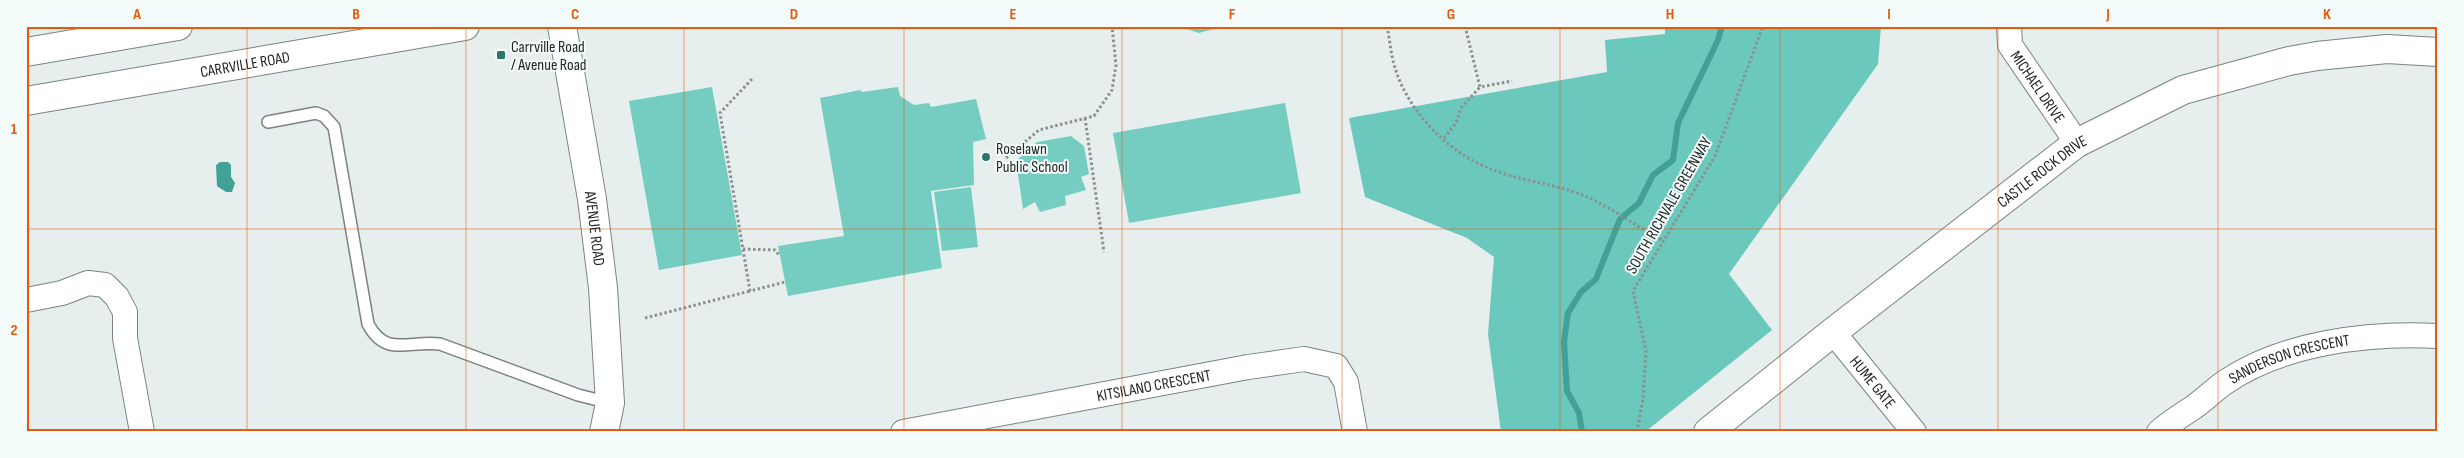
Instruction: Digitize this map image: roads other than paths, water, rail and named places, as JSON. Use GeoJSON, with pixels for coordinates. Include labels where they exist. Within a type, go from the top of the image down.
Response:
{"type":"FeatureCollection","features":[{"type":"Feature","properties":{"kind":"street","name":"CARRVILLE ROAD"},"geometry":{"type":"LineString","coordinates":[[26,101],[465,26]]}},
{"type":"Feature","properties":{"kind":"street","name":"AVENUE ROAD"},"geometry":{"type":"LineString","coordinates":[[562,26],[592,199],[602,278],[610,403],[604,432]]}},
{"type":"Feature","properties":{"kind":"street","name":"MICHAEL DRIVE"},"geometry":{"type":"LineString","coordinates":[[2009,26],[2010,45],[2076,144]]}},
{"type":"Feature","properties":{"kind":"street"},"geometry":{"type":"LineString","coordinates":[[26,52],[161,28]]}},
{"type":"Feature","properties":{"kind":"street","name":"CASTLE ROCK DRIVE"},"geometry":{"type":"LineString","coordinates":[[1708,432],[1833,332],[2076,144],[2112,124],[2183,90],[2289,61],[2372,50],[2438,52]]}},
{"type":"Feature","properties":{"kind":"street"},"geometry":{"type":"LineString","coordinates":[[26,300],[62,293],[88,283],[105,285],[112,291],[123,304],[125,312],[125,338],[142,432]]}},
{"type":"Feature","properties":{"kind":"street","name":"HUME GATE"},"geometry":{"type":"LineString","coordinates":[[1833,332],[1914,432]]}},
{"type":"Feature","properties":{"kind":"street","name":"SANDERSON CRESCENT"},"geometry":{"type":"LineString","coordinates":[[2159,432],[2225,382],[2264,363],[2305,347],[2342,340],[2382,336],[2438,336]]}},
{"type":"Feature","properties":{"kind":"street","name":"KITSILANO CRESCENT"},"geometry":{"type":"LineString","coordinates":[[903,432],[1239,369],[1304,359],[1336,366],[1346,382],[1355,432]]}},
{"type":"Feature","properties":{"kind":"lane"},"geometry":{"type":"LineString","coordinates":[[268,122],[316,114],[324,116],[334,127],[368,324],[375,337],[389,345],[422,342],[440,344],[578,395],[610,403]]}},
{"type":"Feature","properties":{"kind":"waterway"},"geometry":{"type":"LineString","coordinates":[[1582,432],[1579,413],[1567,391],[1564,342],[1568,313],[1581,292],[1596,279],[1620,219],[1639,203],[1653,175],[1673,160],[1678,123],[1718,40],[1722,26]]}},
{"type":"Feature","properties":{"kind":"place","name":"Carrville Road / Avenue Road"},"geometry":{"type":"Point","coordinates":[501,55]}},
{"type":"Feature","properties":{"kind":"place","name":"Roselawn Public School"},"geometry":{"type":"Point","coordinates":[986,157]}}]}
